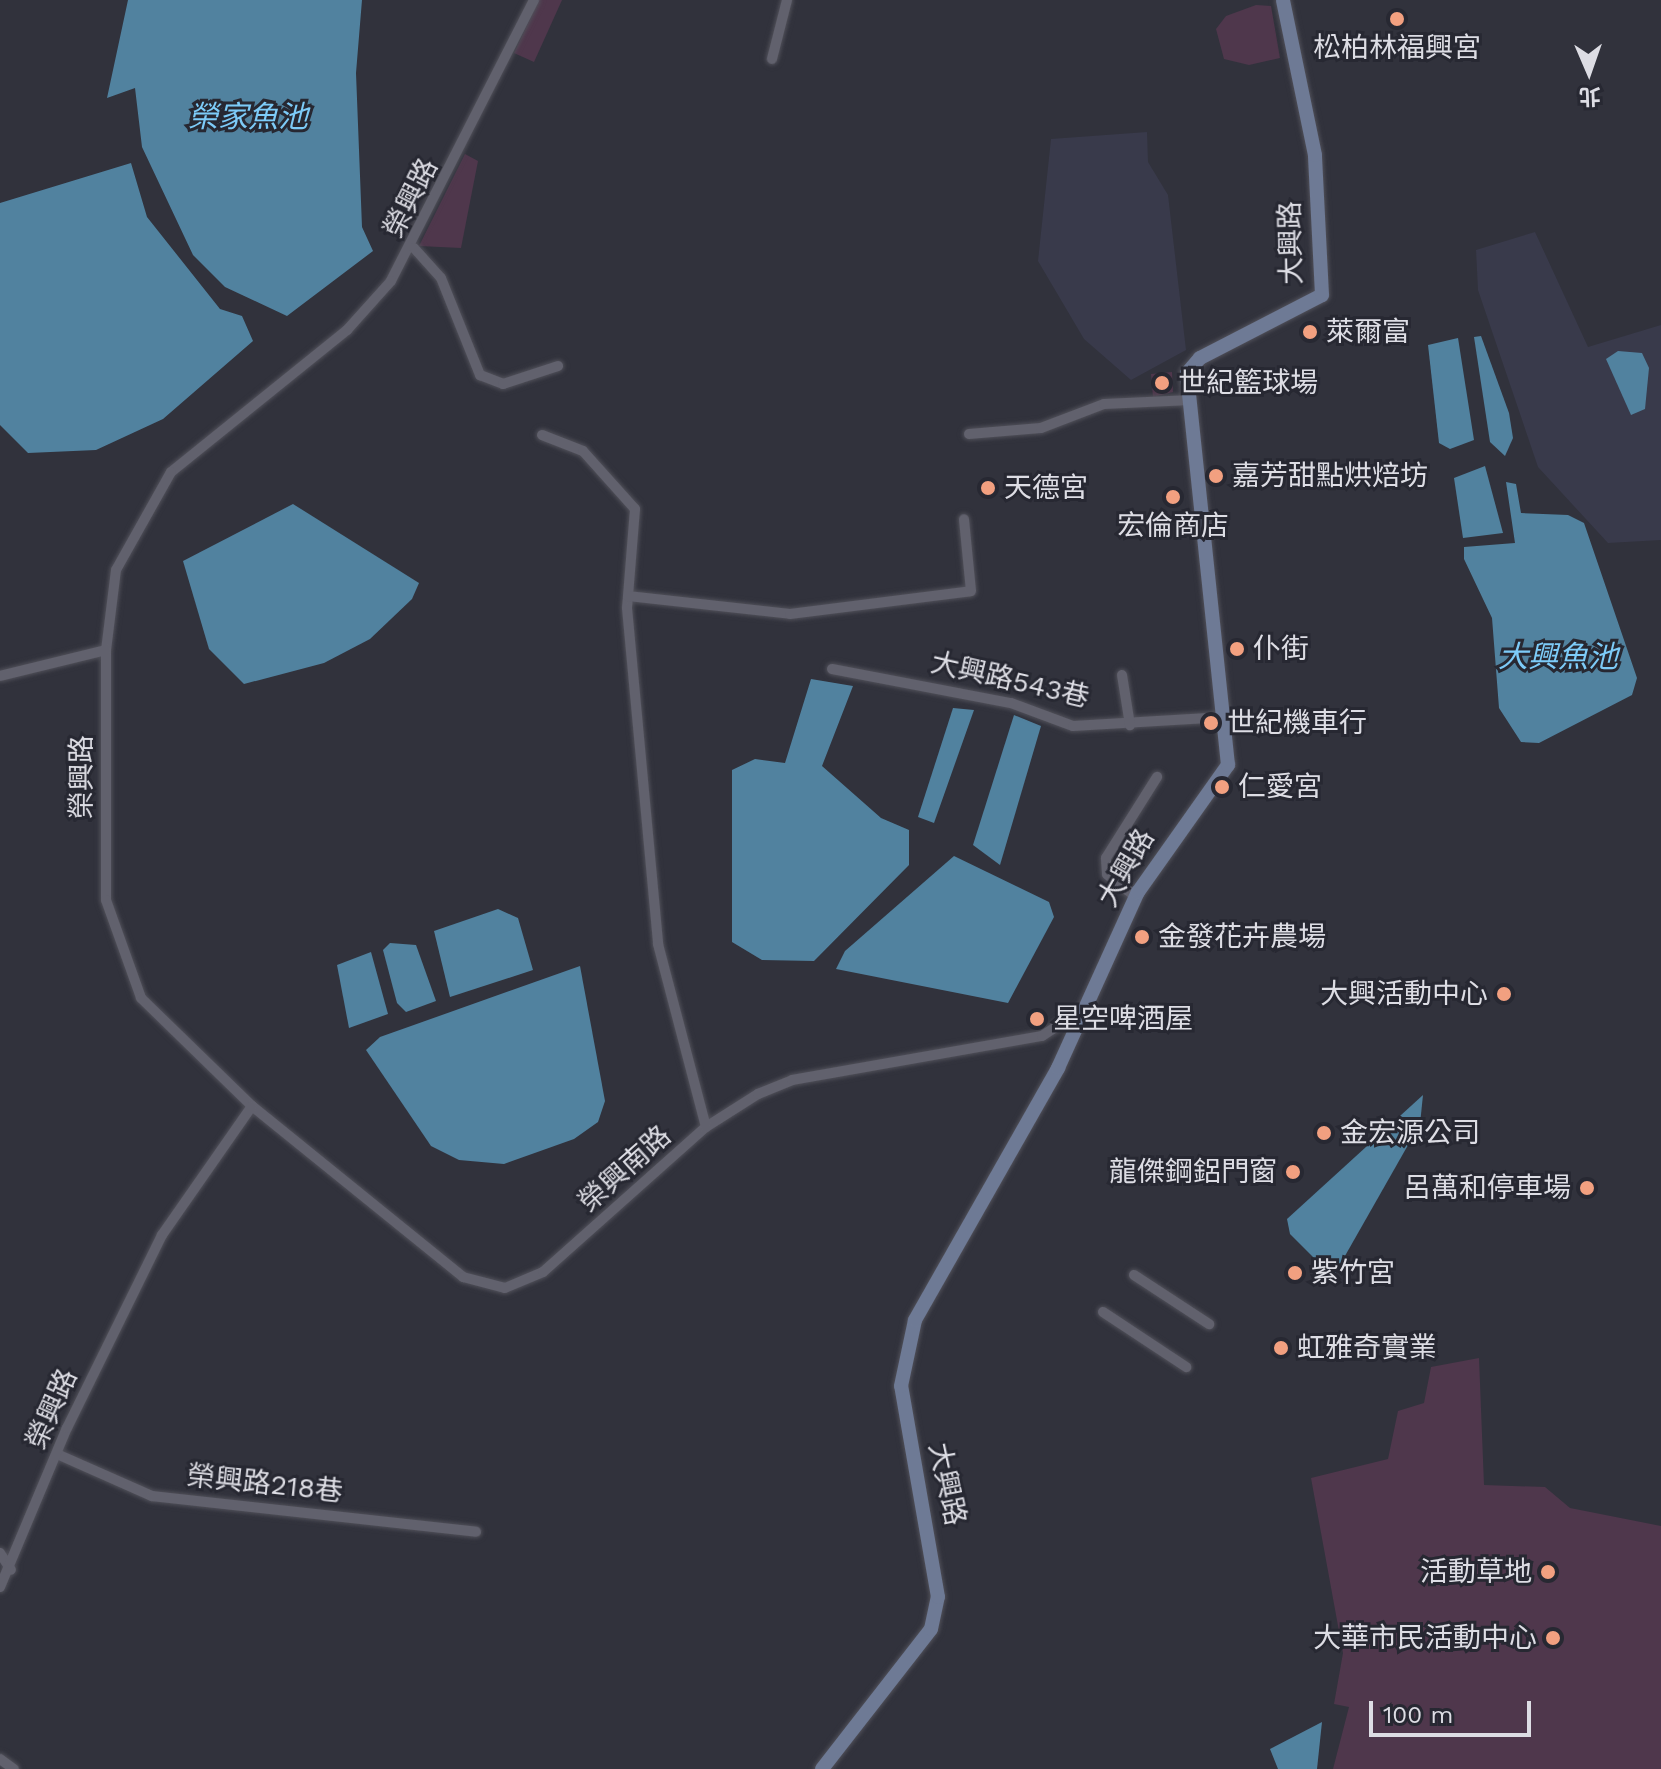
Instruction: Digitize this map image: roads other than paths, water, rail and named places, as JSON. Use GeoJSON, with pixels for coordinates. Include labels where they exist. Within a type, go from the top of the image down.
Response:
{"type":"FeatureCollection","features":[{"type":"Feature","properties":{"kind":"street","name":"榮興路"},"geometry":{"type":"LineString","coordinates":[[0,1587],[11,1570],[57,1454],[162,1235],[252,1106],[148,1008],[113,933],[106,900],[106,650],[116,570],[171,472],[347,330],[414,248],[534,0]]}},
{"type":"Feature","properties":{"kind":"street"},"geometry":{"type":"LineString","coordinates":[[772,59],[787,0]]}},
{"type":"Feature","properties":{"kind":"street","name":"大興路"},"geometry":{"type":"LineString","coordinates":[[822,1769],[931,1629],[938,1570],[901,1386],[905,1347],[1058,1068],[1080,1011],[1136,897],[1224,773],[1225,717],[1187,373],[1200,358],[1322,295],[1315,155],[1283,0]]}},
{"type":"Feature","properties":{"kind":"street"},"geometry":{"type":"LineString","coordinates":[[414,248],[441,278],[480,375],[503,384],[558,366]]}},
{"type":"Feature","properties":{"kind":"street"},"geometry":{"type":"LineString","coordinates":[[969,434],[1041,428],[1104,404],[1191,400]]}},
{"type":"Feature","properties":{"kind":"street"},"geometry":{"type":"LineString","coordinates":[[542,435],[583,451],[626,492],[635,509],[628,596],[658,944],[706,1127]]}},
{"type":"Feature","properties":{"kind":"street"},"geometry":{"type":"LineString","coordinates":[[628,596],[790,614],[971,591],[964,519]]}},
{"type":"Feature","properties":{"kind":"street"},"geometry":{"type":"LineString","coordinates":[[0,676],[106,650]]}},
{"type":"Feature","properties":{"kind":"street","name":"大興路543巷"},"geometry":{"type":"LineString","coordinates":[[832,669],[1011,703],[1073,726],[1225,717]]}},
{"type":"Feature","properties":{"kind":"street"},"geometry":{"type":"LineString","coordinates":[[1122,675],[1130,725]]}},
{"type":"Feature","properties":{"kind":"street"},"geometry":{"type":"LineString","coordinates":[[1136,897],[1107,874],[1106,858],[1157,777]]}},
{"type":"Feature","properties":{"kind":"street","name":"榮興南路"},"geometry":{"type":"LineString","coordinates":[[252,1106],[463,1277],[505,1288],[543,1272],[706,1127],[792,1080],[1042,1036],[1080,1011]]}},
{"type":"Feature","properties":{"kind":"street"},"geometry":{"type":"LineString","coordinates":[[1134,1275],[1209,1324]]}},
{"type":"Feature","properties":{"kind":"street"},"geometry":{"type":"LineString","coordinates":[[1103,1312],[1186,1367]]}},
{"type":"Feature","properties":{"kind":"street","name":"榮興路218巷"},"geometry":{"type":"LineString","coordinates":[[57,1454],[152,1496],[476,1532]]}},
{"type":"Feature","properties":{"kind":"street"},"geometry":{"type":"LineString","coordinates":[[0,1553],[11,1570]]}},
{"type":"Feature","properties":{"kind":"street"},"geometry":{"type":"LineString","coordinates":[[0,1759],[14,1769]]}},
{"type":"Feature","properties":{"kind":"water","name":"榮家魚池"},"geometry":{"type":"Polygon","coordinates":[[[128,0],[362,0],[356,73],[362,227],[373,251],[287,316],[225,287],[193,255],[142,147],[135,88],[107,98],[128,0]]]}},
{"type":"Feature","properties":{"kind":"water","name":"榮家魚池"},"geometry":{"type":"Polygon","coordinates":[[[131,163],[147,217],[220,309],[242,316],[253,341],[163,419],[96,450],[28,453],[0,425],[0,203],[131,163]]]}},
{"type":"Feature","properties":{"kind":"water"},"geometry":{"type":"Polygon","coordinates":[[[1481,336],[1509,413],[1513,438],[1505,456],[1490,442],[1474,337],[1481,336]]]}},
{"type":"Feature","properties":{"kind":"water"},"geometry":{"type":"Polygon","coordinates":[[[1458,338],[1474,440],[1450,449],[1439,443],[1428,345],[1458,338]]]}},
{"type":"Feature","properties":{"kind":"water"},"geometry":{"type":"Polygon","coordinates":[[[1618,351],[1642,353],[1649,368],[1645,409],[1631,415],[1606,359],[1618,351]]]}},
{"type":"Feature","properties":{"kind":"water"},"geometry":{"type":"Polygon","coordinates":[[[1485,466],[1503,533],[1463,538],[1454,478],[1485,466]]]}},
{"type":"Feature","properties":{"kind":"water","name":"大興魚池"},"geometry":{"type":"Polygon","coordinates":[[[1506,482],[1516,484],[1521,513],[1568,515],[1584,523],[1637,678],[1632,695],[1539,743],[1521,742],[1499,708],[1492,618],[1464,559],[1464,547],[1515,543],[1506,482]]]}},
{"type":"Feature","properties":{"kind":"water"},"geometry":{"type":"Polygon","coordinates":[[[293,504],[419,583],[412,599],[370,639],[324,663],[244,684],[209,649],[183,561],[293,504]]]}},
{"type":"Feature","properties":{"kind":"water"},"geometry":{"type":"Polygon","coordinates":[[[811,679],[853,686],[822,766],[881,818],[909,830],[909,865],[814,961],[762,960],[732,942],[732,770],[755,759],[785,763],[811,679]]]}},
{"type":"Feature","properties":{"kind":"water"},"geometry":{"type":"Polygon","coordinates":[[[953,708],[974,710],[934,823],[918,817],[953,708]]]}},
{"type":"Feature","properties":{"kind":"water"},"geometry":{"type":"Polygon","coordinates":[[[1014,715],[1041,726],[1000,865],[973,845],[1014,715]]]}},
{"type":"Feature","properties":{"kind":"water"},"geometry":{"type":"Polygon","coordinates":[[[954,856],[1049,902],[1054,917],[1008,1003],[836,969],[845,951],[954,856]]]}},
{"type":"Feature","properties":{"kind":"water"},"geometry":{"type":"Polygon","coordinates":[[[498,909],[518,918],[533,970],[450,997],[434,931],[498,909]]]}},
{"type":"Feature","properties":{"kind":"water"},"geometry":{"type":"Polygon","coordinates":[[[390,943],[416,945],[436,1001],[406,1012],[397,1003],[383,950],[390,943]]]}},
{"type":"Feature","properties":{"kind":"water"},"geometry":{"type":"Polygon","coordinates":[[[371,952],[388,1014],[349,1028],[337,965],[371,952]]]}},
{"type":"Feature","properties":{"kind":"water"},"geometry":{"type":"Polygon","coordinates":[[[580,966],[605,1101],[598,1122],[574,1139],[504,1164],[459,1160],[431,1146],[366,1050],[380,1037],[580,966]]]}},
{"type":"Feature","properties":{"kind":"water"},"geometry":{"type":"Polygon","coordinates":[[[1423,1095],[1420,1124],[1333,1277],[1290,1234],[1287,1219],[1423,1095]]]}},
{"type":"Feature","properties":{"kind":"water"},"geometry":{"type":"Polygon","coordinates":[[[1322,1722],[1317,1769],[1278,1769],[1270,1749],[1322,1722]]]}},
{"type":"Feature","properties":{"kind":"place","name":"松柏林福興宮"},"geometry":{"type":"Point","coordinates":[1397,19]}},
{"type":"Feature","properties":{"kind":"place","name":"萊爾富"},"geometry":{"type":"Point","coordinates":[1310,332]}},
{"type":"Feature","properties":{"kind":"place","name":"世紀籃球場"},"geometry":{"type":"Point","coordinates":[1162,383]}},
{"type":"Feature","properties":{"kind":"place","name":"嘉芳甜點烘焙坊"},"geometry":{"type":"Point","coordinates":[1216,476]}},
{"type":"Feature","properties":{"kind":"place","name":"天德宮"},"geometry":{"type":"Point","coordinates":[988,488]}},
{"type":"Feature","properties":{"kind":"place","name":"宏倫商店"},"geometry":{"type":"Point","coordinates":[1173,497]}},
{"type":"Feature","properties":{"kind":"place","name":"仆街"},"geometry":{"type":"Point","coordinates":[1237,649]}},
{"type":"Feature","properties":{"kind":"place","name":"世紀機車行"},"geometry":{"type":"Point","coordinates":[1211,723]}},
{"type":"Feature","properties":{"kind":"place","name":"仁愛宮"},"geometry":{"type":"Point","coordinates":[1222,787]}},
{"type":"Feature","properties":{"kind":"place","name":"金發花卉農場"},"geometry":{"type":"Point","coordinates":[1142,937]}},
{"type":"Feature","properties":{"kind":"place","name":"大興活動中心"},"geometry":{"type":"Point","coordinates":[1504,994]}},
{"type":"Feature","properties":{"kind":"place","name":"星空啤酒屋"},"geometry":{"type":"Point","coordinates":[1037,1019]}},
{"type":"Feature","properties":{"kind":"place","name":"金宏源公司"},"geometry":{"type":"Point","coordinates":[1324,1133]}},
{"type":"Feature","properties":{"kind":"place","name":"龍傑鋼鋁門窗"},"geometry":{"type":"Point","coordinates":[1293,1172]}},
{"type":"Feature","properties":{"kind":"place","name":"呂萬和停車場"},"geometry":{"type":"Point","coordinates":[1587,1188]}},
{"type":"Feature","properties":{"kind":"place","name":"紫竹宮"},"geometry":{"type":"Point","coordinates":[1295,1273]}},
{"type":"Feature","properties":{"kind":"place","name":"虹雅奇實業"},"geometry":{"type":"Point","coordinates":[1281,1348]}},
{"type":"Feature","properties":{"kind":"place","name":"活動草地"},"geometry":{"type":"Point","coordinates":[1548,1572]}},
{"type":"Feature","properties":{"kind":"place","name":"大華市民活動中心"},"geometry":{"type":"Point","coordinates":[1553,1638]}}]}
